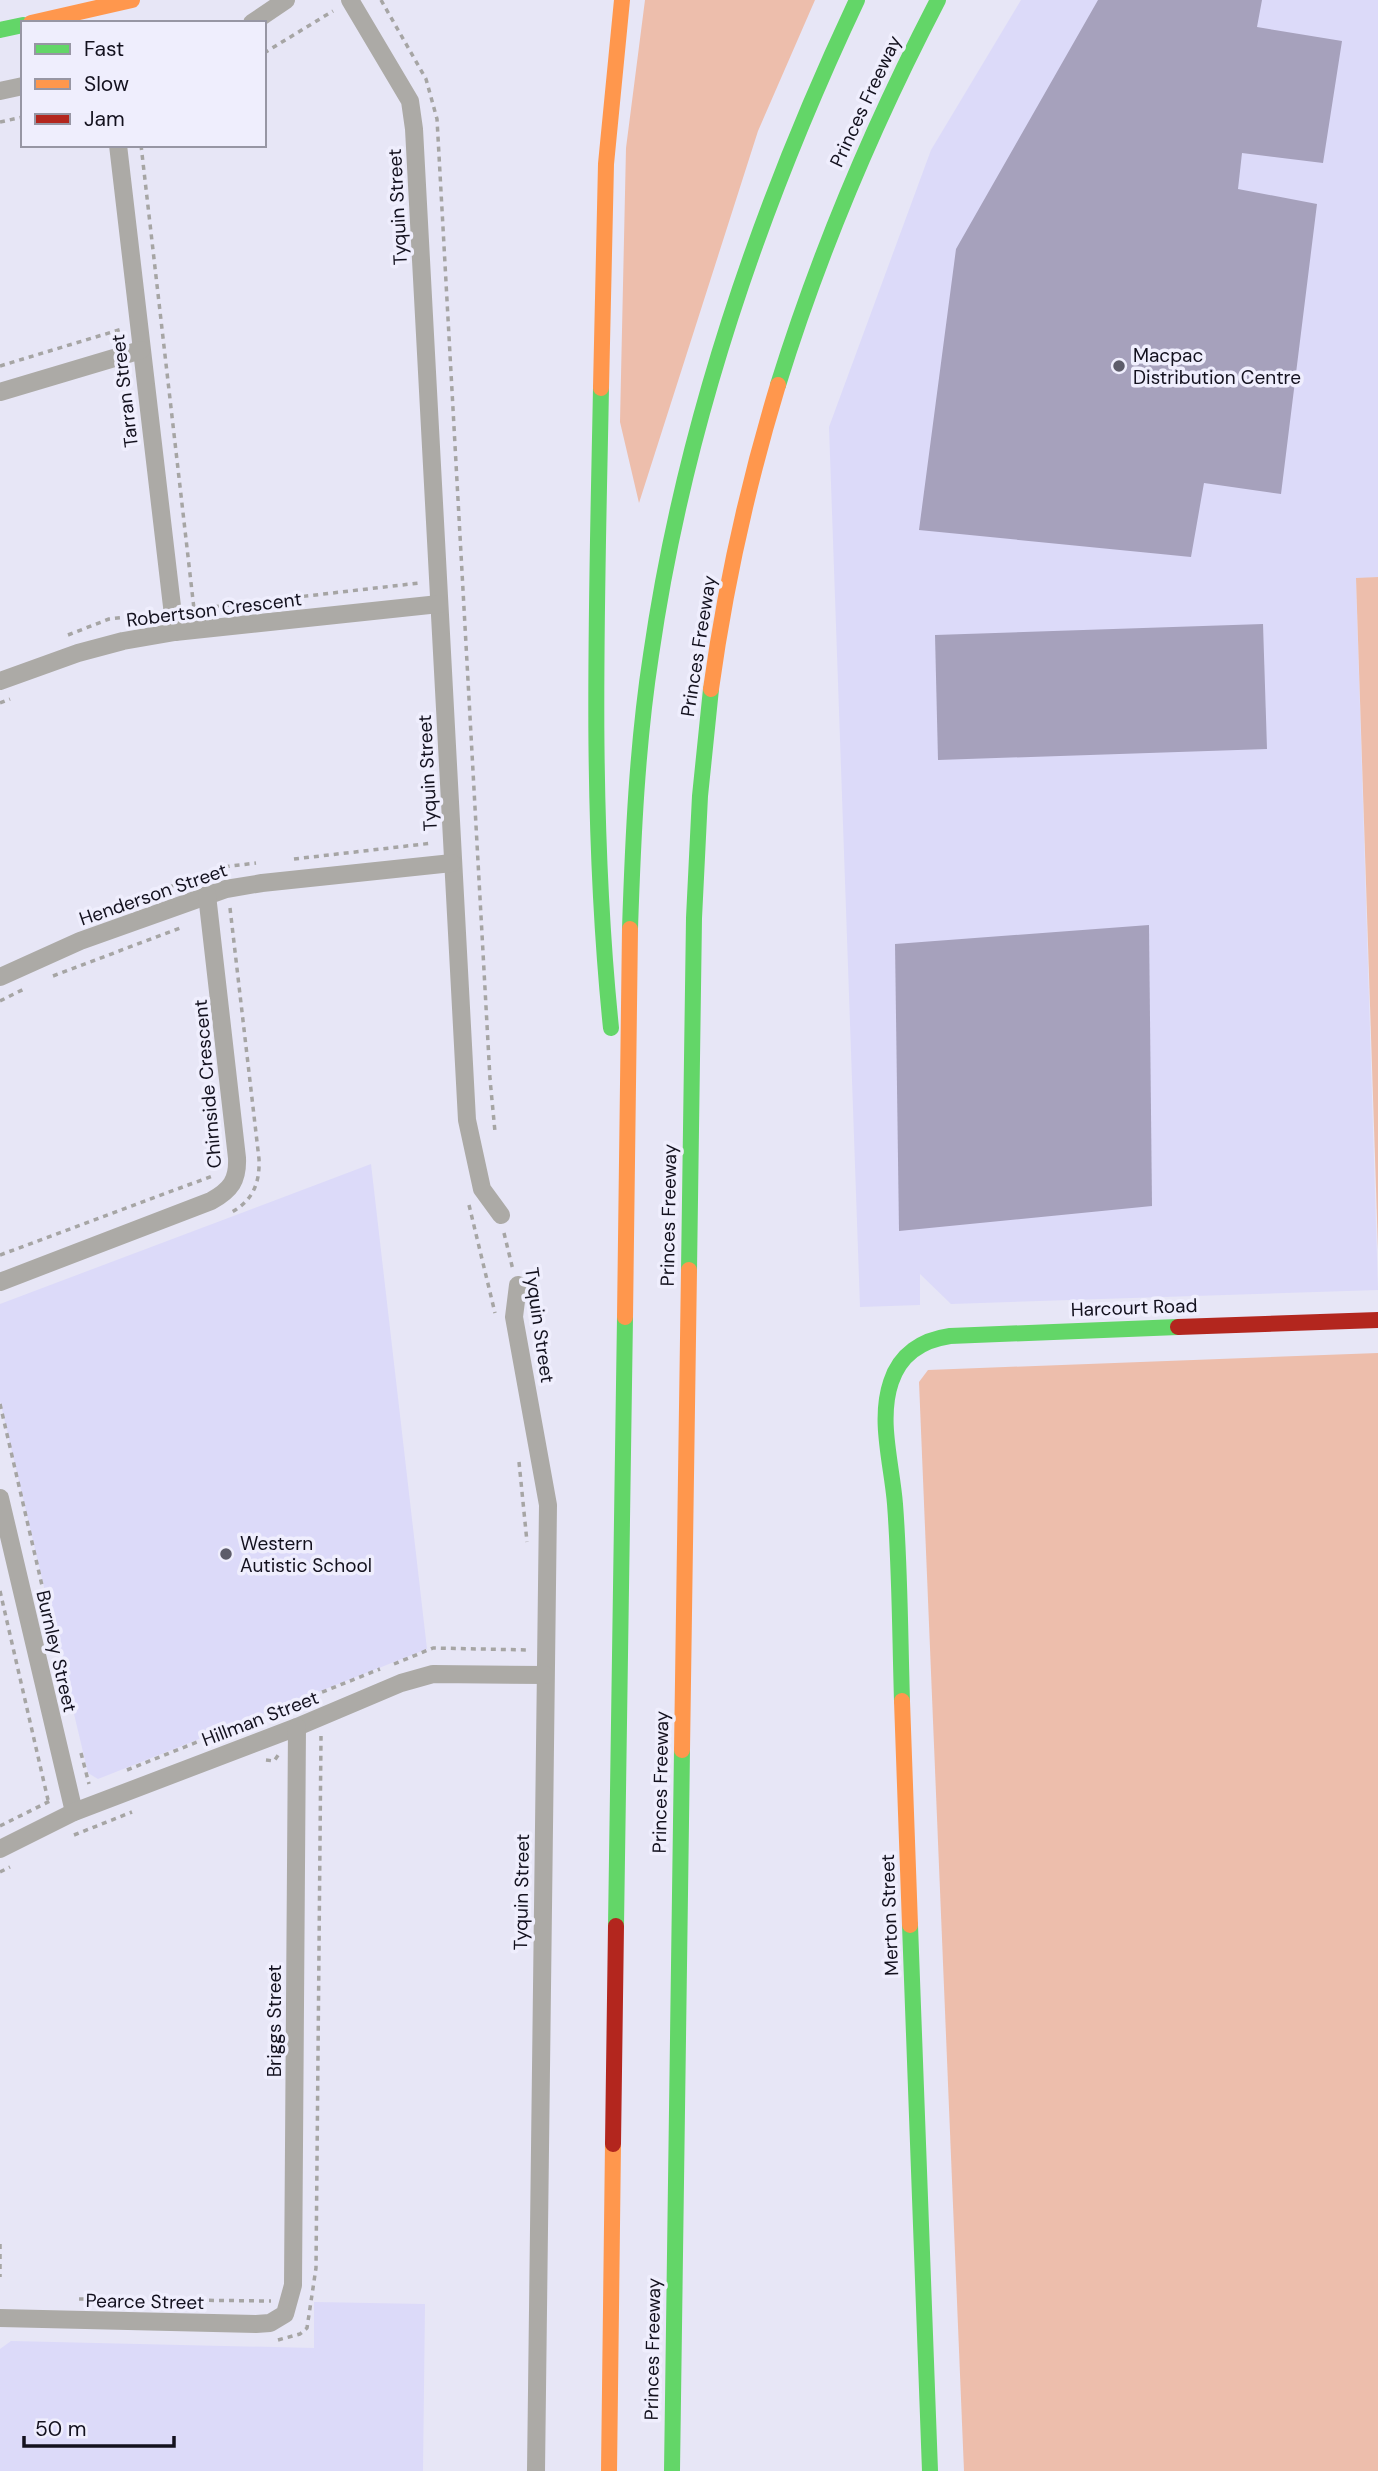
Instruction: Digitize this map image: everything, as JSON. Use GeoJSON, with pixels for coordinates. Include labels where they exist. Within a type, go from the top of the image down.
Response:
{"type":"FeatureCollection","features":[{"type":"Feature","properties":{"kind":"main road"},"geometry":{"type":"LineString","coordinates":[[40,21],[132,0]]}},
{"type":"Feature","properties":{"kind":"main road"},"geometry":{"type":"LineString","coordinates":[[622,0],[606,164],[594,791],[601,939],[626,1173]]}},
{"type":"Feature","properties":{"kind":"main road"},"geometry":{"type":"LineString","coordinates":[[609,2471],[630,936],[638,774],[651,655],[672,536],[698,420],[748,258],[795,133],[857,0]]}},
{"type":"Feature","properties":{"kind":"main road","name":"Princes Freeway"},"geometry":{"type":"LineString","coordinates":[[672,2471],[694,918],[699,798],[705,737],[734,557],[761,439],[778,382],[817,268],[862,154],[938,0]]}},
{"type":"Feature","properties":{"kind":"main road"},"geometry":{"type":"LineString","coordinates":[[0,30],[21,25]]}},
{"type":"Feature","properties":{"kind":"main road","name":"Harcourt Road"},"geometry":{"type":"LineString","coordinates":[[900,1361],[916,1346],[937,1338],[1378,1320]]}},
{"type":"Feature","properties":{"kind":"main road","name":"Merton Street"},"geometry":{"type":"LineString","coordinates":[[900,1361],[891,1376],[886,1398],[895,1504],[930,2471]]}},
{"type":"Feature","properties":{"kind":"street"},"geometry":{"type":"LineString","coordinates":[[255,21],[286,0]]}},
{"type":"Feature","properties":{"kind":"street","name":"Tyquin Street"},"geometry":{"type":"LineString","coordinates":[[350,0],[410,101],[467,1120],[482,1189],[501,1215]]}},
{"type":"Feature","properties":{"kind":"street"},"geometry":{"type":"LineString","coordinates":[[0,91],[21,86]]}},
{"type":"Feature","properties":{"kind":"street","name":"Tarran Street"},"geometry":{"type":"LineString","coordinates":[[118,147],[174,632]]}},
{"type":"Feature","properties":{"kind":"street"},"geometry":{"type":"LineString","coordinates":[[0,392],[141,351]]}},
{"type":"Feature","properties":{"kind":"street","name":"Robertson Crescent"},"geometry":{"type":"LineString","coordinates":[[0,681],[78,653],[123,641],[174,632],[439,604]]}},
{"type":"Feature","properties":{"kind":"street","name":"Henderson Street"},"geometry":{"type":"LineString","coordinates":[[0,977],[80,942],[206,895],[262,883],[452,863]]}},
{"type":"Feature","properties":{"kind":"street","name":"Chirnside Crescent"},"geometry":{"type":"LineString","coordinates":[[0,1282],[211,1201],[233,1186],[238,1173],[237,1158],[211,914],[206,895]]}},
{"type":"Feature","properties":{"kind":"street","name":"Tyquin Street"},"geometry":{"type":"LineString","coordinates":[[518,1285],[514,1317],[548,1505],[536,2471]]}},
{"type":"Feature","properties":{"kind":"street","name":"Burnley Street"},"geometry":{"type":"LineString","coordinates":[[0,1498],[74,1812]]}},
{"type":"Feature","properties":{"kind":"street","name":"Hillman Street"},"geometry":{"type":"LineString","coordinates":[[0,1849],[74,1812],[297,1727],[401,1684],[433,1674],[545,1675]]}},
{"type":"Feature","properties":{"kind":"street","name":"Briggs Street"},"geometry":{"type":"LineString","coordinates":[[279,2307],[293,2285],[297,1727]]}},
{"type":"Feature","properties":{"kind":"street","name":"Pearce Street"},"geometry":{"type":"LineString","coordinates":[[0,2318],[256,2324],[270,2323],[279,2307]]}},
{"type":"Feature","properties":{"kind":"path"},"geometry":{"type":"LineString","coordinates":[[380,0],[426,79],[437,119],[495,1132]]}},
{"type":"Feature","properties":{"kind":"path"},"geometry":{"type":"LineString","coordinates":[[0,122],[21,117]]}},
{"type":"Feature","properties":{"kind":"path"},"geometry":{"type":"LineString","coordinates":[[141,147],[194,609]]}},
{"type":"Feature","properties":{"kind":"path"},"geometry":{"type":"LineString","coordinates":[[0,703],[11,699]]}},
{"type":"Feature","properties":{"kind":"path"},"geometry":{"type":"LineString","coordinates":[[46,979],[230,908],[260,1178],[250,1198],[228,1214]]}},
{"type":"Feature","properties":{"kind":"path"},"geometry":{"type":"LineString","coordinates":[[0,1001],[24,989]]}},
{"type":"Feature","properties":{"kind":"path"},"geometry":{"type":"LineString","coordinates":[[0,1255],[215,1175]]}},
{"type":"Feature","properties":{"kind":"path","name":"Tyquin Street"},"geometry":{"type":"LineString","coordinates":[[501,1215],[507,1251],[518,1285]]}},
{"type":"Feature","properties":{"kind":"path"},"geometry":{"type":"LineString","coordinates":[[0,1404],[57,1649]]}},
{"type":"Feature","properties":{"kind":"path"},"geometry":{"type":"LineString","coordinates":[[0,1591],[49,1801]]}},
{"type":"Feature","properties":{"kind":"path"},"geometry":{"type":"LineString","coordinates":[[273,2341],[300,2334],[307,2328],[316,2268],[322,1736],[281,1752],[274,1761]]}},
{"type":"Feature","properties":{"kind":"path"},"geometry":{"type":"LineString","coordinates":[[79,1742],[89,1784]]}},
{"type":"Feature","properties":{"kind":"path"},"geometry":{"type":"LineString","coordinates":[[255,1764],[267,1759],[274,1761],[280,1768]]}},
{"type":"Feature","properties":{"kind":"path"},"geometry":{"type":"LineString","coordinates":[[69,1837],[134,1811]]}},
{"type":"Feature","properties":{"kind":"path"},"geometry":{"type":"LineString","coordinates":[[0,1872],[12,1866]]}},
{"type":"Feature","properties":{"kind":"path"},"geometry":{"type":"LineString","coordinates":[[0,2244],[0,2277]]}},
{"type":"Feature","properties":{"kind":"path"},"geometry":{"type":"LineString","coordinates":[[68,2299],[279,2307]]}},
{"type":"Feature","properties":{"kind":"shaded area"},"geometry":{"type":"Polygon","coordinates":[[[645,0],[815,0],[758,131],[639,503],[620,422],[626,148],[645,0]]]}},
{"type":"Feature","properties":{"kind":"shaded area"},"geometry":{"type":"Polygon","coordinates":[[[1021,0],[1378,0],[1378,577],[1356,579],[1378,1290],[951,1304],[920,1274],[920,1305],[860,1307],[829,427],[931,150],[1021,0]]]}},
{"type":"Feature","properties":{"kind":"shaded area"},"geometry":{"type":"Polygon","coordinates":[[[1378,577],[1378,1249],[1356,578],[1378,577]]]}},
{"type":"Feature","properties":{"kind":"shaded area","name":"Western Autistic School"},"geometry":{"type":"Polygon","coordinates":[[[371,1164],[427,1649],[98,1779],[88,1773],[0,1401],[0,1304],[371,1164]]]}},
{"type":"Feature","properties":{"kind":"shaded area"},"geometry":{"type":"Polygon","coordinates":[[[1378,1353],[1378,2471],[964,2471],[919,1382],[928,1370],[1378,1353]]]}},
{"type":"Feature","properties":{"kind":"shaded area"},"geometry":{"type":"Polygon","coordinates":[[[314,2302],[425,2304],[423,2471],[0,2471],[0,2349],[11,2341],[314,2348],[314,2302]]]}},
{"type":"Feature","properties":{"kind":"building","name":"Macpac Distribution Centre"},"geometry":{"type":"Polygon","coordinates":[[[1098,0],[1262,0],[1257,27],[1342,41],[1323,163],[1242,153],[1238,189],[1317,204],[1281,494],[1204,483],[1191,557],[919,530],[956,249],[1098,0]]]}},
{"type":"Feature","properties":{"kind":"building"},"geometry":{"type":"Polygon","coordinates":[[[1263,624],[1267,749],[938,760],[935,635],[1263,624]]]}},
{"type":"Feature","properties":{"kind":"building"},"geometry":{"type":"Polygon","coordinates":[[[1149,925],[1152,1206],[899,1231],[895,944],[1149,925]]]}},
{"type":"Feature","properties":{"kind":"traffic: fast"},"geometry":{"type":"LineString","coordinates":[[630,929],[636,792],[646,689],[665,570],[683,485],[705,402],[757,238],[821,78],[857,0]]}},
{"type":"Feature","properties":{"kind":"traffic: fast"},"geometry":{"type":"LineString","coordinates":[[778,385],[849,189],[891,94],[938,0]]}},
{"type":"Feature","properties":{"kind":"traffic: fast"},"geometry":{"type":"LineString","coordinates":[[0,30],[21,25]]}},
{"type":"Feature","properties":{"kind":"traffic: fast"},"geometry":{"type":"LineString","coordinates":[[601,388],[597,788],[604,948],[611,1028]]}},
{"type":"Feature","properties":{"kind":"traffic: fast"},"geometry":{"type":"LineString","coordinates":[[689,1270],[694,918],[700,796],[711,689]]}},
{"type":"Feature","properties":{"kind":"traffic: fast"},"geometry":{"type":"LineString","coordinates":[[616,1926],[625,1317]]}},
{"type":"Feature","properties":{"kind":"traffic: fast"},"geometry":{"type":"LineString","coordinates":[[902,1701],[897,1528],[886,1427],[887,1397],[900,1364],[921,1345],[950,1336],[1178,1327]]}},
{"type":"Feature","properties":{"kind":"traffic: fast"},"geometry":{"type":"LineString","coordinates":[[672,2471],[682,1750]]}},
{"type":"Feature","properties":{"kind":"traffic: fast"},"geometry":{"type":"LineString","coordinates":[[910,1925],[930,2471]]}},
{"type":"Feature","properties":{"kind":"traffic: slow"},"geometry":{"type":"LineString","coordinates":[[40,21],[132,0]]}},
{"type":"Feature","properties":{"kind":"traffic: slow"},"geometry":{"type":"LineString","coordinates":[[601,388],[606,164],[622,0]]}},
{"type":"Feature","properties":{"kind":"traffic: slow"},"geometry":{"type":"LineString","coordinates":[[711,689],[738,536],[778,385]]}},
{"type":"Feature","properties":{"kind":"traffic: slow"},"geometry":{"type":"LineString","coordinates":[[625,1317],[630,929]]}},
{"type":"Feature","properties":{"kind":"traffic: slow"},"geometry":{"type":"LineString","coordinates":[[682,1750],[689,1270]]}},
{"type":"Feature","properties":{"kind":"traffic: slow"},"geometry":{"type":"LineString","coordinates":[[902,1701],[910,1925]]}},
{"type":"Feature","properties":{"kind":"traffic: slow"},"geometry":{"type":"LineString","coordinates":[[609,2471],[613,2144]]}},
{"type":"Feature","properties":{"kind":"traffic: jam"},"geometry":{"type":"LineString","coordinates":[[1178,1327],[1378,1320]]}},
{"type":"Feature","properties":{"kind":"traffic: jam"},"geometry":{"type":"LineString","coordinates":[[613,2144],[616,1926]]}},
{"type":"Feature","properties":{"kind":"place","name":"Macpac Distribution Centre"},"geometry":{"type":"Point","coordinates":[1119,366]}},
{"type":"Feature","properties":{"kind":"place","name":"Western Autistic School"},"geometry":{"type":"Point","coordinates":[226,1554]}}]}
